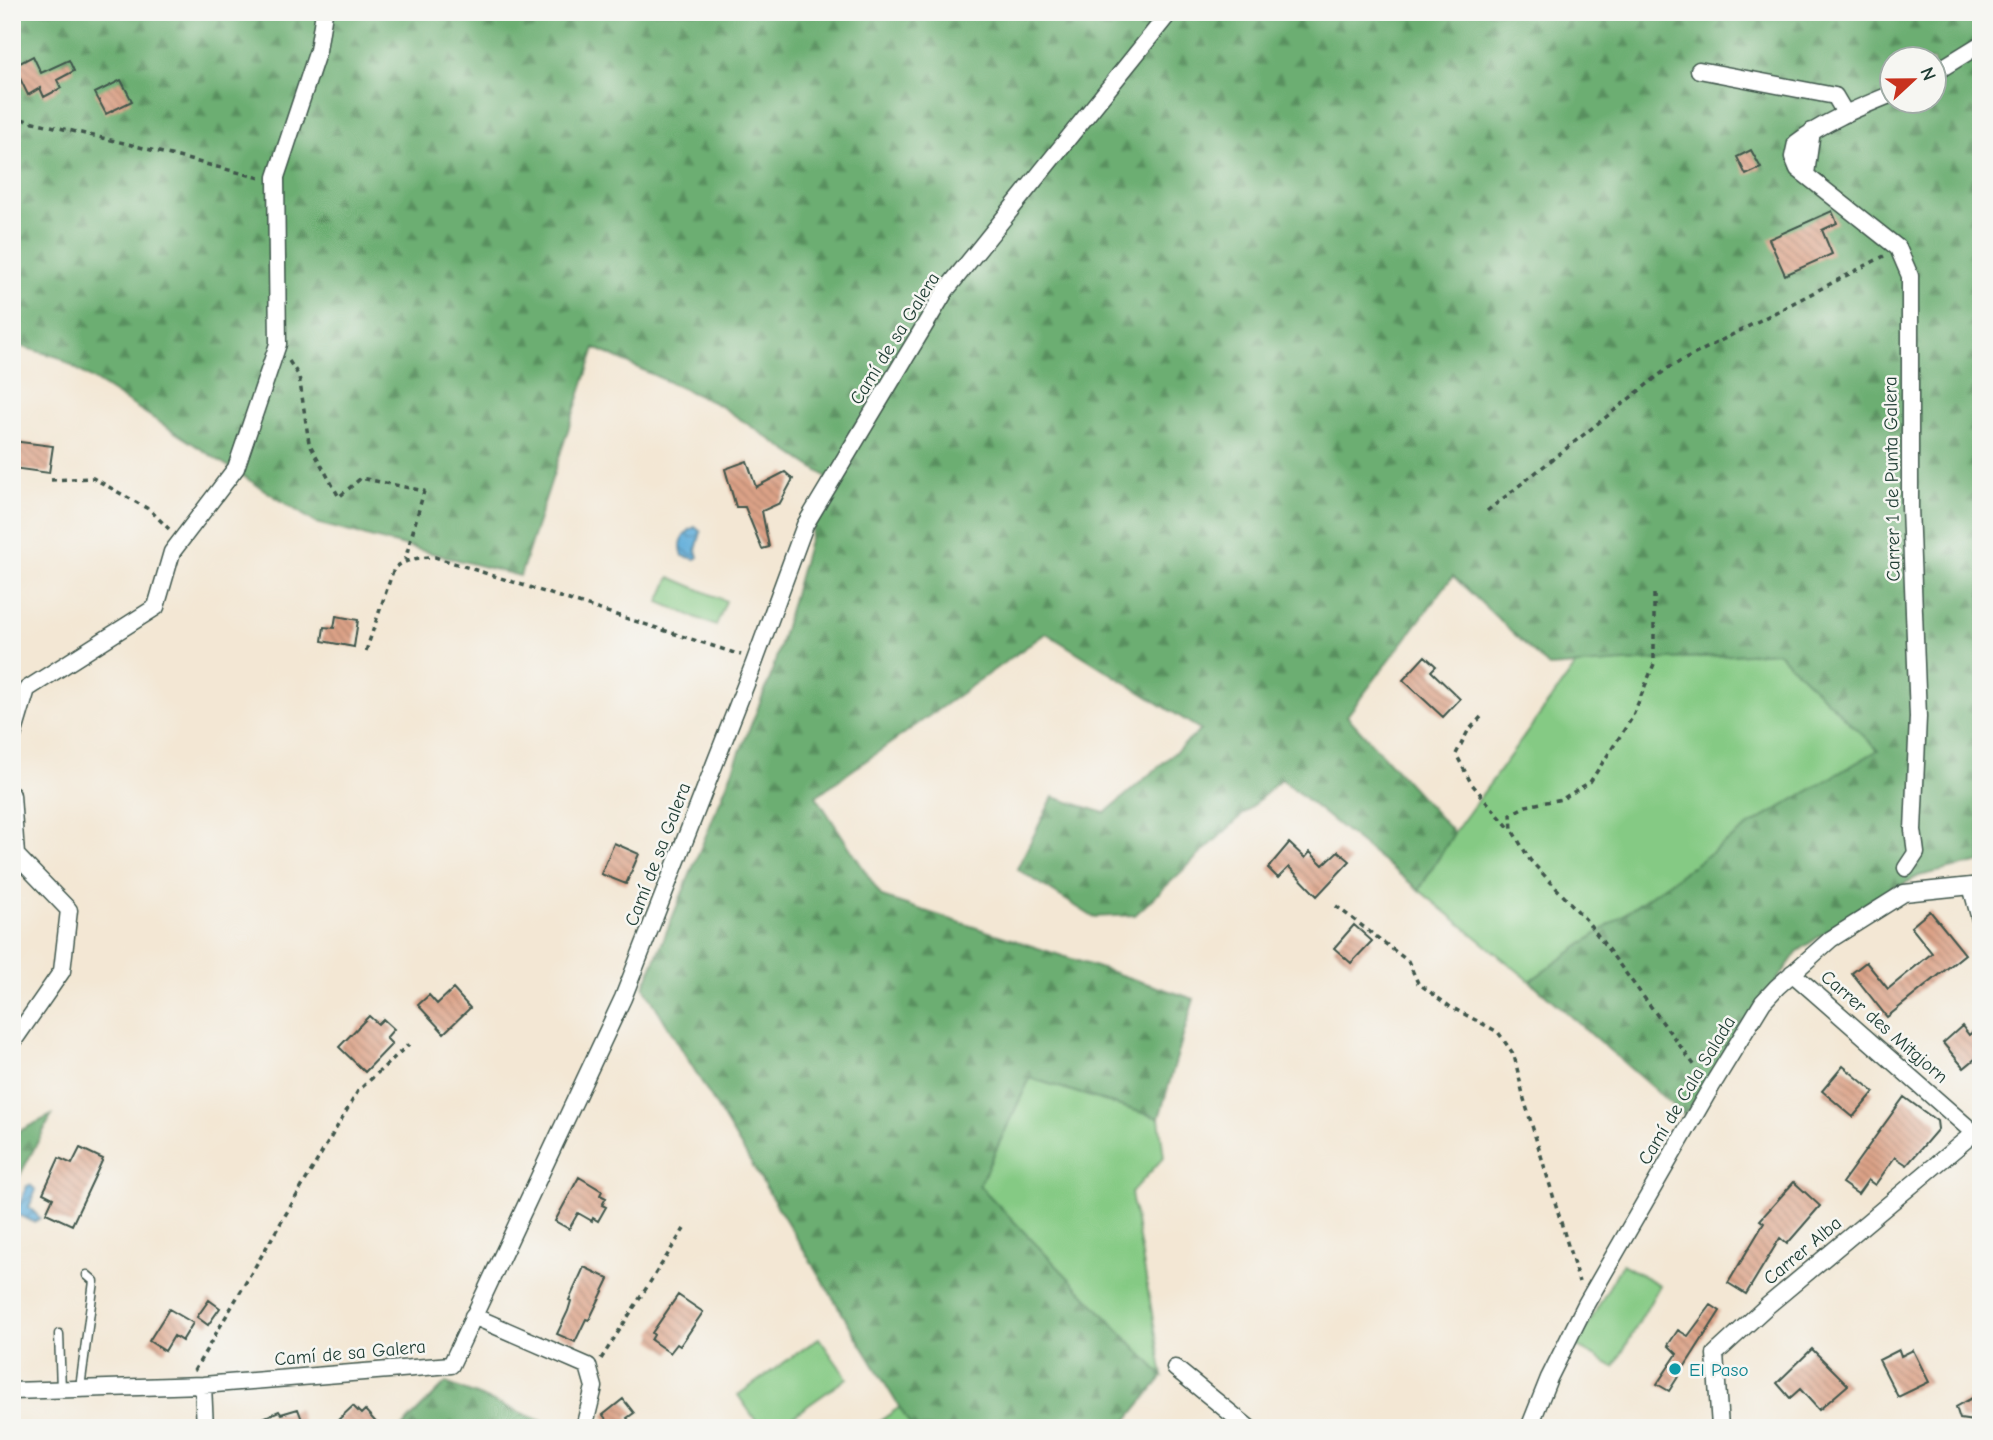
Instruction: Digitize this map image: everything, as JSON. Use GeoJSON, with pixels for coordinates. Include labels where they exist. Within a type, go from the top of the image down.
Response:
{"type":"FeatureCollection","features":[{"type":"Feature","properties":{"kind":"street"},"geometry":{"type":"LineString","coordinates":[[12,739],[27,690],[156,607],[172,552],[236,468],[278,344],[276,177],[318,50],[324,12]]}},
{"type":"Feature","properties":{"kind":"street","name":"Camí de sa Galera"},"geometry":{"type":"LineString","coordinates":[[12,1391],[203,1385],[451,1365],[623,998],[756,660],[805,525],[946,290],[1170,12]]}},
{"type":"Feature","properties":{"kind":"street"},"geometry":{"type":"LineString","coordinates":[[1948,64],[1981,44]]}},
{"type":"Feature","properties":{"kind":"street"},"geometry":{"type":"LineString","coordinates":[[1699,70],[1835,96],[1845,113]]}},
{"type":"Feature","properties":{"kind":"street"},"geometry":{"type":"LineString","coordinates":[[1878,100],[1845,113],[1812,131],[1796,143],[1793,157],[1798,169],[1898,248]]}},
{"type":"Feature","properties":{"kind":"street","name":"Carrer 1 de Punta Galera"},"geometry":{"type":"LineString","coordinates":[[1898,248],[1910,276],[1911,288],[1910,507],[1918,717],[1913,830],[1904,853],[1904,893]]}},
{"type":"Feature","properties":{"kind":"street"},"geometry":{"type":"LineString","coordinates":[[12,794],[16,855],[69,911],[62,971],[12,1043]]}},
{"type":"Feature","properties":{"kind":"street"},"geometry":{"type":"LineString","coordinates":[[1976,885],[1981,923]]}},
{"type":"Feature","properties":{"kind":"street","name":"Camí de Cala Salada"},"geometry":{"type":"LineString","coordinates":[[1529,1428],[1549,1378],[1586,1304],[1763,1002],[1831,939],[1904,893],[1976,885]]}},
{"type":"Feature","properties":{"kind":"street","name":"Carrer des Mitgjorn"},"geometry":{"type":"LineString","coordinates":[[1792,973],[1977,1136]]}},
{"type":"Feature","properties":{"kind":"street","name":"Carrer Alba"},"geometry":{"type":"LineString","coordinates":[[1720,1427],[1715,1354],[1766,1307],[1977,1136]]}},
{"type":"Feature","properties":{"kind":"street"},"geometry":{"type":"LineString","coordinates":[[473,1316],[588,1366],[594,1387],[584,1428]]}},
{"type":"Feature","properties":{"kind":"street"},"geometry":{"type":"LineString","coordinates":[[1175,1368],[1250,1428]]}},
{"type":"Feature","properties":{"kind":"street"},"geometry":{"type":"LineString","coordinates":[[203,1385],[205,1428]]}},
{"type":"Feature","properties":{"kind":"lane"},"geometry":{"type":"LineString","coordinates":[[80,1388],[94,1281],[87,1275]]}},
{"type":"Feature","properties":{"kind":"lane"},"geometry":{"type":"LineString","coordinates":[[59,1334],[61,1389]]}},
{"type":"Feature","properties":{"kind":"path"},"geometry":{"type":"LineString","coordinates":[[12,117],[124,142],[260,178],[276,177]]}},
{"type":"Feature","properties":{"kind":"path"},"geometry":{"type":"LineString","coordinates":[[1488,511],[1668,368],[1898,248]]}},
{"type":"Feature","properties":{"kind":"path"},"geometry":{"type":"LineString","coordinates":[[278,344],[299,376],[309,443],[339,497],[361,478],[424,491],[405,560]]}},
{"type":"Feature","properties":{"kind":"path"},"geometry":{"type":"LineString","coordinates":[[51,480],[93,478],[150,510],[181,540]]}},
{"type":"Feature","properties":{"kind":"path"},"geometry":{"type":"LineString","coordinates":[[366,651],[394,568],[415,557],[435,557],[756,660]]}},
{"type":"Feature","properties":{"kind":"path"},"geometry":{"type":"LineString","coordinates":[[1512,830],[1511,814],[1526,806],[1562,799],[1590,782],[1632,718],[1654,664],[1654,594]]}},
{"type":"Feature","properties":{"kind":"path"},"geometry":{"type":"LineString","coordinates":[[1481,717],[1468,731],[1456,754],[1471,783],[1512,830],[1530,860],[1587,921],[1711,1087]]}},
{"type":"Feature","properties":{"kind":"path"},"geometry":{"type":"LineString","coordinates":[[1336,906],[1408,961],[1418,983],[1449,1006],[1498,1032],[1514,1055],[1524,1099],[1586,1304]]}},
{"type":"Feature","properties":{"kind":"path"},"geometry":{"type":"LineString","coordinates":[[186,1384],[358,1091],[409,1044]]}},
{"type":"Feature","properties":{"kind":"path"},"geometry":{"type":"LineString","coordinates":[[591,1376],[684,1229]]}},
{"type":"Feature","properties":{"kind":"green space"},"geometry":{"type":"Polygon","coordinates":[[[12,12],[1981,12],[1981,862],[1919,876],[1870,901],[1797,952],[1684,1115],[1530,981],[1749,826],[1878,750],[1777,652],[1549,667],[1453,576],[1347,716],[1454,833],[1419,890],[1281,779],[1135,915],[1093,917],[1017,869],[1053,797],[1105,813],[1201,730],[1046,633],[816,796],[882,897],[1194,999],[1159,1118],[1030,1078],[979,1185],[1163,1376],[1121,1428],[912,1428],[644,987],[771,676],[827,477],[719,405],[595,348],[520,576],[316,523],[58,357],[12,344],[12,12]]]}},
{"type":"Feature","properties":{"kind":"green space"},"geometry":{"type":"Polygon","coordinates":[[[670,577],[726,601],[716,626],[659,602],[670,577]]]}},
{"type":"Feature","properties":{"kind":"green space"},"geometry":{"type":"Polygon","coordinates":[[[1777,652],[1879,750],[1749,826],[1530,981],[1419,890],[1454,833],[1576,665],[1777,652]]]}},
{"type":"Feature","properties":{"kind":"green space"},"geometry":{"type":"Polygon","coordinates":[[[1030,1078],[1159,1118],[1164,1157],[1131,1193],[1163,1376],[979,1186],[1030,1078]]]}},
{"type":"Feature","properties":{"kind":"green space"},"geometry":{"type":"Polygon","coordinates":[[[52,1115],[12,1190],[12,1138],[15,1133],[52,1115]]]}},
{"type":"Feature","properties":{"kind":"green space"},"geometry":{"type":"Polygon","coordinates":[[[1622,1264],[1660,1285],[1614,1367],[1576,1346],[1622,1264]]]}},
{"type":"Feature","properties":{"kind":"green space"},"geometry":{"type":"Polygon","coordinates":[[[819,1338],[847,1378],[776,1428],[761,1428],[738,1395],[819,1338]]]}},
{"type":"Feature","properties":{"kind":"green space"},"geometry":{"type":"Polygon","coordinates":[[[446,1383],[559,1428],[401,1428],[446,1383]]]}},
{"type":"Feature","properties":{"kind":"green space"},"geometry":{"type":"Polygon","coordinates":[[[900,1407],[912,1428],[870,1428],[900,1407]]]}},
{"type":"Feature","properties":{"kind":"water"},"geometry":{"type":"Polygon","coordinates":[[[695,527],[701,532],[696,550],[698,557],[695,559],[683,556],[681,543],[687,532],[695,527]]]}},
{"type":"Feature","properties":{"kind":"water"},"geometry":{"type":"Polygon","coordinates":[[[30,1185],[36,1190],[29,1207],[40,1218],[34,1222],[16,1214],[27,1186],[30,1185]]]}},
{"type":"Feature","properties":{"kind":"building"},"geometry":{"type":"Polygon","coordinates":[[[33,56],[41,73],[69,60],[74,71],[57,80],[61,88],[44,97],[40,88],[28,95],[14,66],[33,56]]]}},
{"type":"Feature","properties":{"kind":"building"},"geometry":{"type":"Polygon","coordinates":[[[121,80],[132,101],[106,114],[95,93],[121,80]]]}},
{"type":"Feature","properties":{"kind":"building"},"geometry":{"type":"Polygon","coordinates":[[[1751,150],[1761,168],[1746,175],[1737,157],[1751,150]]]}},
{"type":"Feature","properties":{"kind":"building"},"geometry":{"type":"Polygon","coordinates":[[[1832,211],[1837,223],[1822,230],[1832,254],[1785,275],[1769,239],[1832,211]]]}},
{"type":"Feature","properties":{"kind":"building"},"geometry":{"type":"Polygon","coordinates":[[[12,441],[53,446],[49,473],[12,468],[12,441]]]}},
{"type":"Feature","properties":{"kind":"building"},"geometry":{"type":"Polygon","coordinates":[[[747,461],[756,487],[785,472],[793,479],[780,503],[762,511],[769,547],[762,549],[745,507],[736,507],[725,469],[747,461]]]}},
{"type":"Feature","properties":{"kind":"building"},"geometry":{"type":"Polygon","coordinates":[[[336,616],[358,620],[354,647],[322,641],[324,627],[334,628],[336,616]]]}},
{"type":"Feature","properties":{"kind":"building"},"geometry":{"type":"Polygon","coordinates":[[[1425,656],[1436,666],[1431,671],[1460,699],[1443,717],[1403,680],[1425,656]]]}},
{"type":"Feature","properties":{"kind":"building"},"geometry":{"type":"Polygon","coordinates":[[[614,843],[639,854],[626,884],[601,874],[614,843]]]}},
{"type":"Feature","properties":{"kind":"building"},"geometry":{"type":"Polygon","coordinates":[[[1289,843],[1305,858],[1310,852],[1323,865],[1338,851],[1350,861],[1317,896],[1289,867],[1278,878],[1268,868],[1289,843]]]}},
{"type":"Feature","properties":{"kind":"building"},"geometry":{"type":"Polygon","coordinates":[[[1930,911],[1965,954],[1887,1017],[1852,973],[1866,962],[1888,989],[1932,953],[1911,927],[1930,911]]]}},
{"type":"Feature","properties":{"kind":"building"},"geometry":{"type":"Polygon","coordinates":[[[1354,925],[1372,941],[1351,963],[1334,948],[1354,925]]]}},
{"type":"Feature","properties":{"kind":"building"},"geometry":{"type":"Polygon","coordinates":[[[453,989],[470,1008],[444,1033],[418,1005],[429,995],[437,1004],[453,989]]]}},
{"type":"Feature","properties":{"kind":"building"},"geometry":{"type":"Polygon","coordinates":[[[369,1016],[378,1024],[383,1019],[394,1029],[386,1038],[392,1044],[365,1072],[339,1047],[369,1016]]]}},
{"type":"Feature","properties":{"kind":"building"},"geometry":{"type":"Polygon","coordinates":[[[1981,1025],[1981,1054],[1964,1068],[1943,1043],[1962,1026],[1969,1035],[1981,1025]]]}},
{"type":"Feature","properties":{"kind":"building"},"geometry":{"type":"Polygon","coordinates":[[[1843,1066],[1874,1092],[1853,1117],[1822,1091],[1843,1066]]]}},
{"type":"Feature","properties":{"kind":"building"},"geometry":{"type":"Polygon","coordinates":[[[1904,1097],[1937,1121],[1938,1129],[1907,1165],[1895,1157],[1875,1185],[1868,1180],[1858,1194],[1842,1183],[1904,1097]]]}},
{"type":"Feature","properties":{"kind":"building"},"geometry":{"type":"Polygon","coordinates":[[[80,1148],[103,1159],[72,1225],[46,1213],[53,1198],[43,1193],[59,1158],[72,1164],[80,1148]]]}},
{"type":"Feature","properties":{"kind":"building"},"geometry":{"type":"Polygon","coordinates":[[[579,1177],[602,1191],[600,1195],[606,1198],[602,1205],[606,1207],[598,1221],[593,1218],[592,1221],[578,1213],[569,1229],[555,1221],[579,1177]]]}},
{"type":"Feature","properties":{"kind":"building"},"geometry":{"type":"Polygon","coordinates":[[[1794,1182],[1820,1206],[1787,1244],[1780,1238],[1746,1294],[1728,1283],[1764,1223],[1760,1220],[1794,1182]]]}},
{"type":"Feature","properties":{"kind":"building"},"geometry":{"type":"Polygon","coordinates":[[[584,1267],[609,1279],[575,1342],[557,1334],[584,1267]]]}},
{"type":"Feature","properties":{"kind":"building"},"geometry":{"type":"Polygon","coordinates":[[[678,1295],[703,1312],[680,1346],[677,1344],[670,1353],[651,1340],[654,1335],[652,1333],[678,1295]]]}},
{"type":"Feature","properties":{"kind":"building"},"geometry":{"type":"Polygon","coordinates":[[[209,1300],[220,1308],[208,1325],[197,1317],[209,1300]]]}},
{"type":"Feature","properties":{"kind":"building","name":"El Paso"},"geometry":{"type":"Polygon","coordinates":[[[1711,1305],[1720,1311],[1669,1391],[1657,1384],[1677,1354],[1668,1345],[1678,1330],[1688,1336],[1711,1305]]]}},
{"type":"Feature","properties":{"kind":"building"},"geometry":{"type":"Polygon","coordinates":[[[169,1309],[193,1323],[182,1341],[174,1336],[165,1351],[149,1341],[169,1309]]]}},
{"type":"Feature","properties":{"kind":"building"},"geometry":{"type":"Polygon","coordinates":[[[1812,1349],[1848,1385],[1819,1410],[1800,1389],[1790,1398],[1777,1383],[1812,1349]]]}},
{"type":"Feature","properties":{"kind":"building"},"geometry":{"type":"Polygon","coordinates":[[[1899,1350],[1901,1356],[1913,1350],[1929,1382],[1898,1397],[1879,1360],[1899,1350]]]}},
{"type":"Feature","properties":{"kind":"building"},"geometry":{"type":"Polygon","coordinates":[[[1981,1393],[1981,1422],[1960,1419],[1956,1407],[1981,1393]]]}},
{"type":"Feature","properties":{"kind":"building"},"geometry":{"type":"Polygon","coordinates":[[[623,1399],[634,1413],[627,1418],[635,1428],[613,1428],[603,1415],[623,1399]]]}},
{"type":"Feature","properties":{"kind":"building"},"geometry":{"type":"Polygon","coordinates":[[[353,1406],[361,1414],[365,1410],[381,1428],[345,1428],[338,1420],[353,1406]]]}},
{"type":"Feature","properties":{"kind":"building"},"geometry":{"type":"Polygon","coordinates":[[[298,1409],[305,1428],[240,1428],[279,1411],[281,1414],[298,1409]]]}},
{"type":"Feature","properties":{"kind":"place","name":"El Paso"},"geometry":{"type":"Point","coordinates":[1675,1369]}}]}
